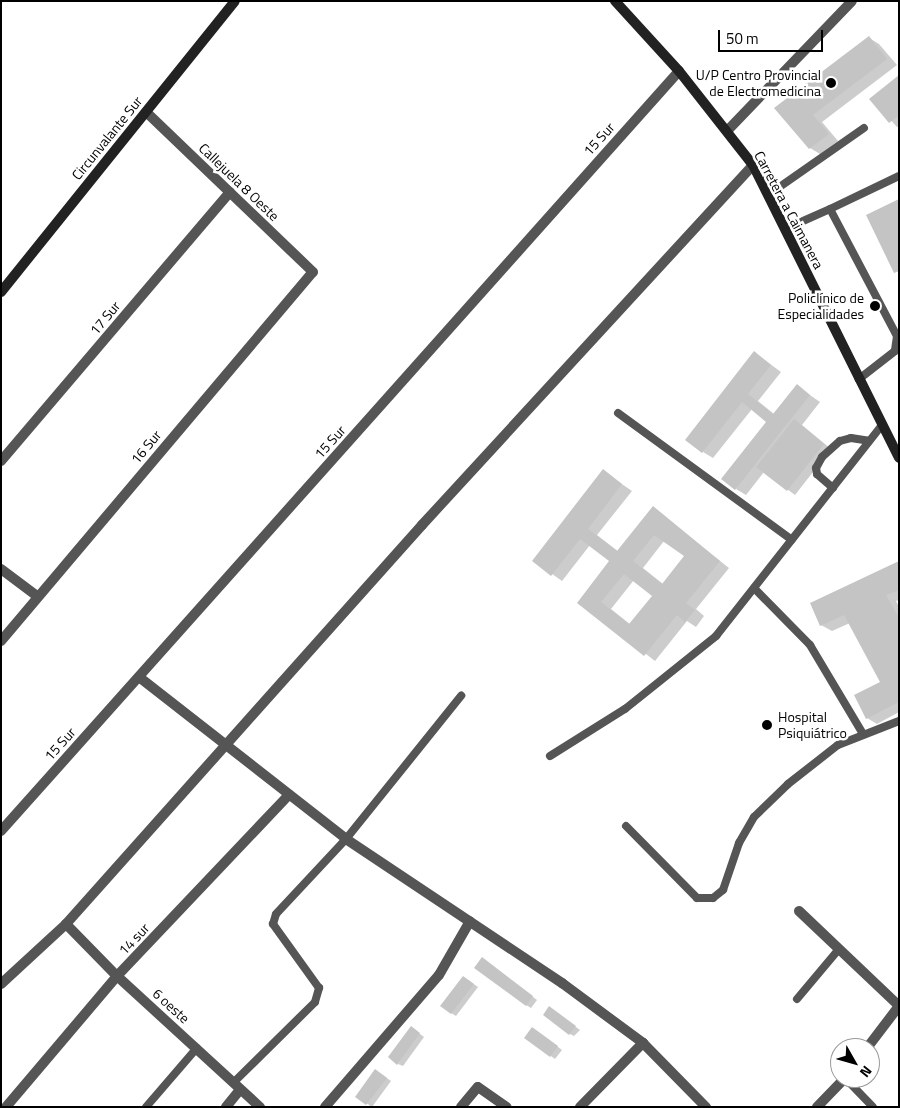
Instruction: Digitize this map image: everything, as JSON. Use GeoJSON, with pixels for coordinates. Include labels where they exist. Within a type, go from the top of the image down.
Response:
{"type":"FeatureCollection","features":[{"type":"Feature","properties":{"kind":"main road","name":"Circunvalante Sur"},"geometry":{"type":"LineString","coordinates":[[1,292],[235,1]]}},
{"type":"Feature","properties":{"kind":"main road","name":"Carretera a Caimanera"},"geometry":{"type":"LineString","coordinates":[[616,1],[679,71],[753,165],[899,458]]}},
{"type":"Feature","properties":{"kind":"street"},"geometry":{"type":"LineString","coordinates":[[727,131],[852,1]]}},
{"type":"Feature","properties":{"kind":"street","name":"15 Sur"},"geometry":{"type":"LineString","coordinates":[[1,831],[679,71]]}},
{"type":"Feature","properties":{"kind":"street","name":"Callejuela 8 Oeste"},"geometry":{"type":"LineString","coordinates":[[146,112],[313,272]]}},
{"type":"Feature","properties":{"kind":"street"},"geometry":{"type":"LineString","coordinates":[[1,984],[66,924],[422,526],[753,165]]}},
{"type":"Feature","properties":{"kind":"street","name":"17 Sur"},"geometry":{"type":"LineString","coordinates":[[1,461],[230,192]]}},
{"type":"Feature","properties":{"kind":"street","name":"16 Sur"},"geometry":{"type":"LineString","coordinates":[[1,641],[313,272]]}},
{"type":"Feature","properties":{"kind":"street"},"geometry":{"type":"LineString","coordinates":[[1,569],[38,596]]}},
{"type":"Feature","properties":{"kind":"street"},"geometry":{"type":"LineString","coordinates":[[139,677],[346,839],[470,921],[643,1044],[706,1107]]}},
{"type":"Feature","properties":{"kind":"street","name":"14 sur"},"geometry":{"type":"LineString","coordinates":[[6,1107],[117,976],[288,795]]}},
{"type":"Feature","properties":{"kind":"street"},"geometry":{"type":"LineString","coordinates":[[799,911],[899,1006],[875,1038]]}},
{"type":"Feature","properties":{"kind":"street"},"geometry":{"type":"LineString","coordinates":[[325,1107],[439,974],[470,921]]}},
{"type":"Feature","properties":{"kind":"street","name":"6 oeste"},"geometry":{"type":"LineString","coordinates":[[66,924],[117,976],[260,1107]]}},
{"type":"Feature","properties":{"kind":"street"},"geometry":{"type":"LineString","coordinates":[[580,1107],[643,1044]]}},
{"type":"Feature","properties":{"kind":"street"},"geometry":{"type":"LineString","coordinates":[[226,1107],[237,1086]]}},
{"type":"Feature","properties":{"kind":"street"},"geometry":{"type":"LineString","coordinates":[[461,1107],[475,1089],[482,1087],[506,1107]]}},
{"type":"Feature","properties":{"kind":"street"},"geometry":{"type":"LineString","coordinates":[[817,1107],[835,1088]]}},
{"type":"Feature","properties":{"kind":"lane"},"geometry":{"type":"LineString","coordinates":[[768,195],[864,128]]}},
{"type":"Feature","properties":{"kind":"lane"},"geometry":{"type":"LineString","coordinates":[[785,229],[899,176]]}},
{"type":"Feature","properties":{"kind":"lane"},"geometry":{"type":"LineString","coordinates":[[830,209],[897,336],[895,351],[860,378]]}},
{"type":"Feature","properties":{"kind":"lane"},"geometry":{"type":"LineString","coordinates":[[618,413],[792,540]]}},
{"type":"Feature","properties":{"kind":"lane"},"geometry":{"type":"LineString","coordinates":[[550,756],[624,709],[716,636],[882,425]]}},
{"type":"Feature","properties":{"kind":"lane"},"geometry":{"type":"LineString","coordinates":[[833,488],[817,474],[816,468],[826,453],[840,441],[851,438],[870,441]]}},
{"type":"Feature","properties":{"kind":"lane"},"geometry":{"type":"LineString","coordinates":[[754,588],[810,644],[863,734]]}},
{"type":"Feature","properties":{"kind":"lane"},"geometry":{"type":"LineString","coordinates":[[237,1086],[315,1002],[319,988],[273,924],[276,914],[346,839],[461,696]]}},
{"type":"Feature","properties":{"kind":"lane"},"geometry":{"type":"LineString","coordinates":[[626,826],[697,898],[713,898],[723,890],[739,843],[754,817],[788,784],[838,745],[899,721]]}},
{"type":"Feature","properties":{"kind":"lane"},"geometry":{"type":"LineString","coordinates":[[797,999],[839,949]]}},
{"type":"Feature","properties":{"kind":"lane"},"geometry":{"type":"LineString","coordinates":[[146,1107],[197,1048]]}},
{"type":"Feature","properties":{"kind":"lane"},"geometry":{"type":"LineString","coordinates":[[855,1088],[873,1107]]}},
{"type":"Feature","properties":{"kind":"building","name":"U/P Centro Provincial de Electromedicina"},"geometry":{"type":"Polygon","coordinates":[[[869,36],[887,59],[813,115],[829,134],[809,149],[774,108],[869,36]]]}},
{"type":"Feature","properties":{"kind":"building"},"geometry":{"type":"Polygon","coordinates":[[[899,75],[899,115],[889,123],[869,99],[899,75]]]}},
{"type":"Feature","properties":{"kind":"building"},"geometry":{"type":"Polygon","coordinates":[[[899,199],[899,271],[894,273],[866,215],[899,199]]]}},
{"type":"Feature","properties":{"kind":"building"},"geometry":{"type":"Polygon","coordinates":[[[754,351],[771,365],[748,394],[773,414],[797,384],[810,395],[735,490],[721,479],[766,422],[742,402],[702,453],[685,440],[754,351]]]}},
{"type":"Feature","properties":{"kind":"building"},"geometry":{"type":"Polygon","coordinates":[[[794,419],[824,444],[787,491],[756,467],[794,419]]]}},
{"type":"Feature","properties":{"kind":"building"},"geometry":{"type":"Polygon","coordinates":[[[603,469],[622,484],[588,529],[617,551],[653,506],[720,561],[686,603],[695,610],[685,622],[677,615],[644,656],[577,603],[609,561],[580,539],[551,576],[532,561],[603,469]],[[654,535],[633,561],[662,584],[684,556],[654,535]],[[624,574],[601,602],[629,624],[652,596],[624,574]]]}},
{"type":"Feature","properties":{"kind":"building"},"geometry":{"type":"Polygon","coordinates":[[[899,561],[899,590],[886,595],[899,618],[899,702],[866,719],[854,695],[880,682],[844,615],[820,626],[810,603],[899,561]]]}},
{"type":"Feature","properties":{"kind":"building"},"geometry":{"type":"Polygon","coordinates":[[[482,957],[533,996],[526,1006],[474,968],[482,957]]]}},
{"type":"Feature","properties":{"kind":"building"},"geometry":{"type":"Polygon","coordinates":[[[463,976],[474,984],[451,1014],[440,1006],[463,976]]]}},
{"type":"Feature","properties":{"kind":"building"},"geometry":{"type":"Polygon","coordinates":[[[549,1006],[576,1026],[569,1035],[543,1015],[549,1006]]]}},
{"type":"Feature","properties":{"kind":"building"},"geometry":{"type":"Polygon","coordinates":[[[411,1026],[420,1033],[397,1065],[388,1057],[411,1026]]]}},
{"type":"Feature","properties":{"kind":"building"},"geometry":{"type":"Polygon","coordinates":[[[532,1027],[558,1046],[550,1057],[524,1038],[532,1027]]]}},
{"type":"Feature","properties":{"kind":"building"},"geometry":{"type":"Polygon","coordinates":[[[375,1069],[387,1078],[366,1105],[355,1097],[375,1069]]]}},
{"type":"Feature","properties":{"kind":"place","name":"U/P Centro Provincial de Electromedicina"},"geometry":{"type":"Point","coordinates":[831,83]}},
{"type":"Feature","properties":{"kind":"place","name":"Policlínico de Especialidades"},"geometry":{"type":"Point","coordinates":[875,306]}},
{"type":"Feature","properties":{"kind":"place","name":"Hospital Psiquiátrico"},"geometry":{"type":"Point","coordinates":[767,725]}}]}
